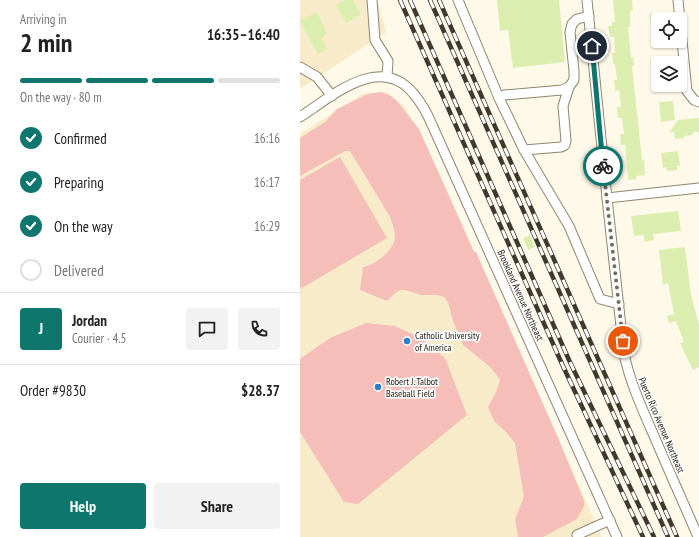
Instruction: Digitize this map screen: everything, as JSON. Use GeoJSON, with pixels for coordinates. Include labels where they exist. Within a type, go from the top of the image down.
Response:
{"type":"FeatureCollection","features":[{"type":"Feature","properties":{"kind":"street"},"geometry":{"type":"LineString","coordinates":[[300,117],[351,84],[376,77],[388,77],[388,61],[375,40],[372,0]]}},
{"type":"Feature","properties":{"kind":"street"},"geometry":{"type":"LineString","coordinates":[[458,0],[499,98],[524,150],[569,226],[600,299],[619,304]]}},
{"type":"Feature","properties":{"kind":"street","name":"Puerto Rico Avenue Northeast"},"geometry":{"type":"LineString","coordinates":[[587,0],[624,354],[632,383],[698,537]]}},
{"type":"Feature","properties":{"kind":"street"},"geometry":{"type":"LineString","coordinates":[[678,0],[687,91],[694,100],[699,102]]}},
{"type":"Feature","properties":{"kind":"street"},"geometry":{"type":"LineString","coordinates":[[524,150],[561,147],[565,145],[566,141],[563,106],[569,87],[574,80],[570,32],[572,24],[577,19],[589,16]]}},
{"type":"Feature","properties":{"kind":"street"},"geometry":{"type":"LineString","coordinates":[[300,67],[317,77],[332,96]]}},
{"type":"Feature","properties":{"kind":"street","name":"Brookland Avenue Northeast"},"geometry":{"type":"LineString","coordinates":[[388,77],[397,80],[411,91],[432,123],[617,537]]}},
{"type":"Feature","properties":{"kind":"street"},"geometry":{"type":"LineString","coordinates":[[499,98],[504,95],[562,90],[569,87]]}},
{"type":"Feature","properties":{"kind":"street"},"geometry":{"type":"LineString","coordinates":[[607,198],[698,188],[699,198]]}},
{"type":"Feature","properties":{"kind":"street"},"geometry":{"type":"LineString","coordinates":[[577,535],[610,520]]}},
{"type":"Feature","properties":{"kind":"shaded area"},"geometry":{"type":"Polygon","coordinates":[[[300,0],[377,0],[386,32],[300,89],[300,0]]]}},
{"type":"Feature","properties":{"kind":"shaded area"},"geometry":{"type":"Polygon","coordinates":[[[381,92],[396,100],[419,129],[474,252],[476,252],[559,440],[584,501],[584,506],[577,519],[543,537],[518,537],[515,519],[524,497],[515,443],[494,421],[488,407],[497,390],[500,379],[490,367],[463,345],[453,321],[448,302],[444,297],[438,295],[421,295],[405,290],[400,290],[387,301],[360,290],[363,267],[368,266],[378,260],[388,252],[394,242],[395,234],[389,215],[350,151],[345,151],[300,176],[300,138],[325,122],[337,109],[368,94],[381,92]]]}},
{"type":"Feature","properties":{"kind":"shaded area","name":"Catholic University of America"},"geometry":{"type":"Polygon","coordinates":[[[386,92],[405,107],[440,175],[602,537],[300,537],[300,134],[362,94],[386,92]]]}},
{"type":"Feature","properties":{"kind":"shaded area"},"geometry":{"type":"Polygon","coordinates":[[[340,157],[387,238],[300,289],[300,180],[340,157]]]}},
{"type":"Feature","properties":{"kind":"shaded area","name":"Robert J. Talbot Baseball Field"},"geometry":{"type":"Polygon","coordinates":[[[366,323],[395,326],[423,339],[445,358],[467,415],[358,504],[344,502],[300,432],[300,359],[330,338],[366,323]]]}},
{"type":"Feature","properties":{"kind":"building"},"geometry":{"type":"Polygon","coordinates":[[[345,0],[353,0],[361,14],[346,23],[336,5],[345,0]]]}},
{"type":"Feature","properties":{"kind":"building"},"geometry":{"type":"Polygon","coordinates":[[[497,0],[559,0],[565,62],[513,68],[508,30],[500,31],[497,0]]]}},
{"type":"Feature","properties":{"kind":"building"},"geometry":{"type":"Polygon","coordinates":[[[613,0],[632,0],[633,10],[630,11],[630,27],[628,27],[631,57],[633,57],[634,66],[632,66],[642,160],[644,160],[645,175],[636,176],[637,179],[628,180],[625,145],[621,145],[620,134],[624,134],[622,118],[618,118],[617,107],[621,107],[619,90],[615,91],[614,80],[617,80],[612,53],[615,53],[614,37],[610,37],[608,26],[612,26],[612,22],[615,22],[613,0]]]}},
{"type":"Feature","properties":{"kind":"building"},"geometry":{"type":"Polygon","coordinates":[[[317,12],[327,34],[321,38],[327,49],[318,54],[300,21],[317,12]]]}},
{"type":"Feature","properties":{"kind":"building"},"geometry":{"type":"Polygon","coordinates":[[[673,101],[675,120],[661,122],[659,102],[673,101]]]}},
{"type":"Feature","properties":{"kind":"building"},"geometry":{"type":"Polygon","coordinates":[[[699,118],[699,132],[693,132],[693,135],[675,139],[674,132],[669,133],[678,120],[699,118]]]}},
{"type":"Feature","properties":{"kind":"building"},"geometry":{"type":"Polygon","coordinates":[[[678,151],[680,166],[677,166],[677,170],[667,171],[666,167],[663,168],[661,153],[678,151]]]}},
{"type":"Feature","properties":{"kind":"building"},"geometry":{"type":"Polygon","coordinates":[[[678,211],[681,231],[653,234],[654,240],[644,242],[644,235],[634,236],[631,216],[678,211]]]}},
{"type":"Feature","properties":{"kind":"building"},"geometry":{"type":"Polygon","coordinates":[[[530,235],[535,247],[528,250],[523,238],[530,235]]]}},
{"type":"Feature","properties":{"kind":"building"},"geometry":{"type":"Polygon","coordinates":[[[685,247],[691,295],[699,325],[699,367],[693,370],[680,343],[684,342],[676,321],[669,323],[667,316],[674,314],[668,283],[663,285],[659,250],[685,247]]]}},
{"type":"Feature","properties":{"kind":"railway"},"geometry":{"type":"LineString","coordinates":[[400,0],[562,364],[643,537]]}},
{"type":"Feature","properties":{"kind":"railway"},"geometry":{"type":"LineString","coordinates":[[410,0],[569,360],[654,537]]}},
{"type":"Feature","properties":{"kind":"railway"},"geometry":{"type":"LineString","coordinates":[[430,0],[668,537]]}},
{"type":"Feature","properties":{"kind":"railway"},"geometry":{"type":"LineString","coordinates":[[439,0],[677,537]]}},
{"type":"Feature","properties":{"kind":"way so far"},"geometry":{"type":"LineString","coordinates":[[603,166],[623,341]]}},
{"type":"Feature","properties":{"kind":"place","name":"Catholic University of America"},"geometry":{"type":"Point","coordinates":[407,341]}},
{"type":"Feature","properties":{"kind":"place","name":"Robert J. Talbot Baseball Field"},"geometry":{"type":"Point","coordinates":[378,387]}},
{"type":"Feature","properties":{"kind":"route"},"geometry":{"type":"LineString","coordinates":[[592,46],[603,166]]}}]}
